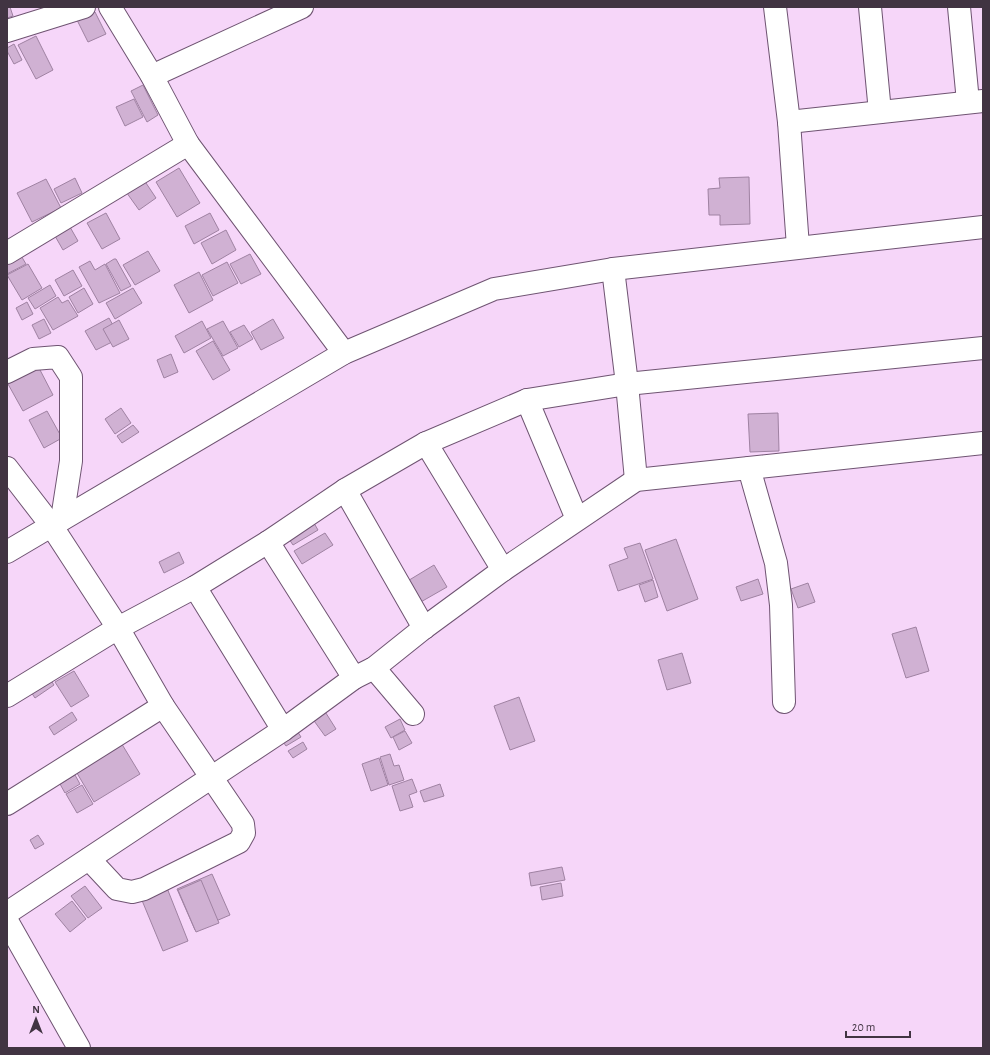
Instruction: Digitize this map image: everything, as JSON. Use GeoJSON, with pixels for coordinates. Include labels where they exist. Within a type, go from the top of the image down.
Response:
{"type":"FeatureCollection","features":[{"type":"Feature","properties":{"kind":"street"},"geometry":{"type":"LineString","coordinates":[[7,31],[84,7]]}},
{"type":"Feature","properties":{"kind":"street"},"geometry":{"type":"LineString","coordinates":[[110,7],[152,76],[188,144],[344,353]]}},
{"type":"Feature","properties":{"kind":"street"},"geometry":{"type":"LineString","coordinates":[[152,76],[302,7]]}},
{"type":"Feature","properties":{"kind":"street"},"geometry":{"type":"LineString","coordinates":[[775,7],[789,122],[798,247]]}},
{"type":"Feature","properties":{"kind":"street"},"geometry":{"type":"LineString","coordinates":[[870,7],[880,112]]}},
{"type":"Feature","properties":{"kind":"street"},"geometry":{"type":"LineString","coordinates":[[789,122],[975,101],[959,7]]}},
{"type":"Feature","properties":{"kind":"street"},"geometry":{"type":"LineString","coordinates":[[7,253],[188,144]]}},
{"type":"Feature","properties":{"kind":"street"},"geometry":{"type":"LineString","coordinates":[[7,552],[344,353],[494,289],[613,269],[983,226]]}},
{"type":"Feature","properties":{"kind":"street"},"geometry":{"type":"LineString","coordinates":[[613,269],[627,384],[636,480]]}},
{"type":"Feature","properties":{"kind":"street"},"geometry":{"type":"LineString","coordinates":[[7,696],[118,628],[195,587],[268,542],[345,490],[426,443],[527,400],[627,384],[983,348]]}},
{"type":"Feature","properties":{"kind":"street"},"geometry":{"type":"LineString","coordinates":[[7,372],[33,359],[58,357],[71,377],[71,461],[56,522]]}},
{"type":"Feature","properties":{"kind":"street"},"geometry":{"type":"LineString","coordinates":[[527,400],[577,519]]}},
{"type":"Feature","properties":{"kind":"street"},"geometry":{"type":"LineString","coordinates":[[426,443],[503,570]]}},
{"type":"Feature","properties":{"kind":"street"},"geometry":{"type":"LineString","coordinates":[[7,913],[283,730],[354,678],[374,668],[424,628],[503,570],[636,480],[983,443]]}},
{"type":"Feature","properties":{"kind":"street"},"geometry":{"type":"LineString","coordinates":[[7,468],[56,522],[163,706],[243,824],[244,834],[239,842],[144,889],[132,892],[117,889],[89,858]]}},
{"type":"Feature","properties":{"kind":"street"},"geometry":{"type":"LineString","coordinates":[[749,468],[776,563],[781,605],[784,702]]}},
{"type":"Feature","properties":{"kind":"street"},"geometry":{"type":"LineString","coordinates":[[345,490],[424,628]]}},
{"type":"Feature","properties":{"kind":"street"},"geometry":{"type":"LineString","coordinates":[[268,542],[354,678]]}},
{"type":"Feature","properties":{"kind":"street"},"geometry":{"type":"LineString","coordinates":[[195,587],[283,730]]}},
{"type":"Feature","properties":{"kind":"street"},"geometry":{"type":"LineString","coordinates":[[374,668],[413,714]]}},
{"type":"Feature","properties":{"kind":"street"},"geometry":{"type":"LineString","coordinates":[[7,804],[163,706]]}},
{"type":"Feature","properties":{"kind":"street"},"geometry":{"type":"LineString","coordinates":[[7,921],[79,1048]]}},
{"type":"Feature","properties":{"kind":"building"},"geometry":{"type":"Polygon","coordinates":[[[7,7],[10,7],[13,16],[7,18],[7,7]]]}},
{"type":"Feature","properties":{"kind":"building"},"geometry":{"type":"Polygon","coordinates":[[[95,12],[106,34],[88,42],[77,20],[95,12]]]}},
{"type":"Feature","properties":{"kind":"building"},"geometry":{"type":"Polygon","coordinates":[[[36,36],[53,70],[36,79],[18,45],[36,36]]]}},
{"type":"Feature","properties":{"kind":"building"},"geometry":{"type":"Polygon","coordinates":[[[14,44],[22,60],[14,64],[7,51],[7,48],[14,44]]]}},
{"type":"Feature","properties":{"kind":"building"},"geometry":{"type":"Polygon","coordinates":[[[143,85],[158,115],[147,122],[131,91],[143,85]]]}},
{"type":"Feature","properties":{"kind":"building"},"geometry":{"type":"Polygon","coordinates":[[[134,99],[143,117],[125,126],[116,107],[134,99]]]}},
{"type":"Feature","properties":{"kind":"building"},"geometry":{"type":"Polygon","coordinates":[[[179,168],[200,203],[177,217],[156,182],[179,168]]]}},
{"type":"Feature","properties":{"kind":"building"},"geometry":{"type":"Polygon","coordinates":[[[142,177],[156,198],[139,210],[124,189],[142,177]]]}},
{"type":"Feature","properties":{"kind":"building"},"geometry":{"type":"Polygon","coordinates":[[[749,177],[750,224],[720,225],[720,215],[709,215],[708,189],[720,188],[719,178],[749,177]]]}},
{"type":"Feature","properties":{"kind":"building"},"geometry":{"type":"Polygon","coordinates":[[[75,178],[82,193],[61,203],[54,189],[75,178]]]}},
{"type":"Feature","properties":{"kind":"building"},"geometry":{"type":"Polygon","coordinates":[[[46,179],[61,208],[32,222],[17,193],[46,179]]]}},
{"type":"Feature","properties":{"kind":"building"},"geometry":{"type":"Polygon","coordinates":[[[106,213],[120,239],[102,249],[87,223],[106,213]]]}},
{"type":"Feature","properties":{"kind":"building"},"geometry":{"type":"Polygon","coordinates":[[[210,213],[219,230],[194,244],[185,226],[210,213]]]}},
{"type":"Feature","properties":{"kind":"building"},"geometry":{"type":"Polygon","coordinates":[[[70,227],[78,241],[63,250],[55,236],[70,227]]]}},
{"type":"Feature","properties":{"kind":"building"},"geometry":{"type":"Polygon","coordinates":[[[226,230],[236,250],[212,264],[201,243],[226,230]]]}},
{"type":"Feature","properties":{"kind":"building"},"geometry":{"type":"Polygon","coordinates":[[[148,251],[160,271],[135,285],[123,265],[148,251]]]}},
{"type":"Feature","properties":{"kind":"building"},"geometry":{"type":"Polygon","coordinates":[[[20,254],[26,264],[7,274],[7,262],[20,254]]]}},
{"type":"Feature","properties":{"kind":"building"},"geometry":{"type":"Polygon","coordinates":[[[250,254],[261,274],[241,284],[230,264],[250,254]]]}},
{"type":"Feature","properties":{"kind":"building"},"geometry":{"type":"Polygon","coordinates":[[[116,259],[131,286],[121,291],[106,264],[116,259]]]}},
{"type":"Feature","properties":{"kind":"building"},"geometry":{"type":"Polygon","coordinates":[[[90,261],[95,270],[105,264],[120,293],[99,303],[79,267],[90,261]]]}},
{"type":"Feature","properties":{"kind":"building"},"geometry":{"type":"Polygon","coordinates":[[[227,262],[238,283],[213,296],[202,275],[227,262]]]}},
{"type":"Feature","properties":{"kind":"building"},"geometry":{"type":"Polygon","coordinates":[[[28,264],[42,288],[22,300],[7,275],[28,264]]]}},
{"type":"Feature","properties":{"kind":"building"},"geometry":{"type":"Polygon","coordinates":[[[73,270],[82,286],[64,296],[55,280],[73,270]]]}},
{"type":"Feature","properties":{"kind":"building"},"geometry":{"type":"Polygon","coordinates":[[[199,272],[213,300],[189,313],[174,285],[199,272]]]}},
{"type":"Feature","properties":{"kind":"building"},"geometry":{"type":"Polygon","coordinates":[[[50,285],[56,296],[35,309],[28,298],[50,285]]]}},
{"type":"Feature","properties":{"kind":"building"},"geometry":{"type":"Polygon","coordinates":[[[84,288],[93,304],[78,313],[69,297],[84,288]]]}},
{"type":"Feature","properties":{"kind":"building"},"geometry":{"type":"Polygon","coordinates":[[[133,288],[142,303],[115,319],[106,303],[133,288]]]}},
{"type":"Feature","properties":{"kind":"building"},"geometry":{"type":"Polygon","coordinates":[[[58,297],[62,303],[68,300],[78,316],[53,330],[40,308],[58,297]]]}},
{"type":"Feature","properties":{"kind":"building"},"geometry":{"type":"Polygon","coordinates":[[[27,302],[33,314],[22,320],[16,308],[27,302]]]}},
{"type":"Feature","properties":{"kind":"building"},"geometry":{"type":"Polygon","coordinates":[[[109,318],[120,338],[96,350],[85,331],[109,318]]]}},
{"type":"Feature","properties":{"kind":"building"},"geometry":{"type":"Polygon","coordinates":[[[44,319],[51,333],[39,339],[32,325],[44,319]]]}},
{"type":"Feature","properties":{"kind":"building"},"geometry":{"type":"Polygon","coordinates":[[[273,319],[284,338],[261,350],[251,332],[273,319]]]}},
{"type":"Feature","properties":{"kind":"building"},"geometry":{"type":"Polygon","coordinates":[[[119,320],[129,339],[113,347],[103,329],[119,320]]]}},
{"type":"Feature","properties":{"kind":"building"},"geometry":{"type":"Polygon","coordinates":[[[202,321],[211,338],[184,353],[175,336],[202,321]]]}},
{"type":"Feature","properties":{"kind":"building"},"geometry":{"type":"Polygon","coordinates":[[[223,321],[238,348],[223,356],[207,329],[223,321]]]}},
{"type":"Feature","properties":{"kind":"building"},"geometry":{"type":"Polygon","coordinates":[[[244,325],[253,339],[239,347],[230,332],[244,325]]]}},
{"type":"Feature","properties":{"kind":"building"},"geometry":{"type":"Polygon","coordinates":[[[213,341],[230,370],[213,380],[196,351],[213,341]]]}},
{"type":"Feature","properties":{"kind":"building"},"geometry":{"type":"Polygon","coordinates":[[[171,354],[178,372],[164,378],[157,360],[171,354]]]}},
{"type":"Feature","properties":{"kind":"building"},"geometry":{"type":"Polygon","coordinates":[[[39,368],[53,395],[23,411],[8,384],[39,368]]]}},
{"type":"Feature","properties":{"kind":"building"},"geometry":{"type":"Polygon","coordinates":[[[121,408],[131,423],[115,434],[105,419],[121,408]]]}},
{"type":"Feature","properties":{"kind":"building"},"geometry":{"type":"Polygon","coordinates":[[[47,411],[62,438],[44,448],[29,420],[47,411]]]}},
{"type":"Feature","properties":{"kind":"building"},"geometry":{"type":"Polygon","coordinates":[[[778,413],[779,451],[750,452],[748,414],[778,413]]]}},
{"type":"Feature","properties":{"kind":"building"},"geometry":{"type":"Polygon","coordinates":[[[133,425],[139,432],[122,443],[117,436],[133,425]]]}},
{"type":"Feature","properties":{"kind":"building"},"geometry":{"type":"Polygon","coordinates":[[[311,518],[318,530],[293,545],[285,533],[311,518]]]}},
{"type":"Feature","properties":{"kind":"building"},"geometry":{"type":"Polygon","coordinates":[[[325,533],[333,545],[302,564],[294,551],[325,533]]]}},
{"type":"Feature","properties":{"kind":"building"},"geometry":{"type":"Polygon","coordinates":[[[676,539],[698,599],[667,611],[645,550],[676,539]]]}},
{"type":"Feature","properties":{"kind":"building"},"geometry":{"type":"Polygon","coordinates":[[[640,543],[653,579],[618,591],[609,565],[628,558],[624,548],[640,543]]]}},
{"type":"Feature","properties":{"kind":"building"},"geometry":{"type":"Polygon","coordinates":[[[179,552],[184,563],[164,573],[159,562],[179,552]]]}},
{"type":"Feature","properties":{"kind":"building"},"geometry":{"type":"Polygon","coordinates":[[[434,565],[447,587],[419,603],[406,582],[434,565]]]}},
{"type":"Feature","properties":{"kind":"building"},"geometry":{"type":"Polygon","coordinates":[[[758,579],[763,594],[741,601],[736,587],[758,579]]]}},
{"type":"Feature","properties":{"kind":"building"},"geometry":{"type":"Polygon","coordinates":[[[653,580],[658,597],[645,602],[639,585],[653,580]]]}},
{"type":"Feature","properties":{"kind":"building"},"geometry":{"type":"Polygon","coordinates":[[[808,583],[815,602],[798,608],[791,589],[808,583]]]}},
{"type":"Feature","properties":{"kind":"building"},"geometry":{"type":"Polygon","coordinates":[[[916,627],[929,671],[906,678],[892,634],[916,627]]]}},
{"type":"Feature","properties":{"kind":"building"},"geometry":{"type":"Polygon","coordinates":[[[682,653],[691,683],[667,690],[658,660],[682,653]]]}},
{"type":"Feature","properties":{"kind":"building"},"geometry":{"type":"Polygon","coordinates":[[[74,671],[89,696],[71,707],[55,682],[74,671]]]}},
{"type":"Feature","properties":{"kind":"building"},"geometry":{"type":"Polygon","coordinates":[[[48,676],[54,685],[35,698],[29,689],[48,676]]]}},
{"type":"Feature","properties":{"kind":"building"},"geometry":{"type":"Polygon","coordinates":[[[519,697],[535,741],[510,750],[494,706],[519,697]]]}},
{"type":"Feature","properties":{"kind":"building"},"geometry":{"type":"Polygon","coordinates":[[[324,710],[336,729],[325,736],[312,718],[324,710]]]}},
{"type":"Feature","properties":{"kind":"building"},"geometry":{"type":"Polygon","coordinates":[[[72,712],[77,720],[54,735],[49,727],[72,712]]]}},
{"type":"Feature","properties":{"kind":"building"},"geometry":{"type":"Polygon","coordinates":[[[400,719],[405,730],[391,738],[385,727],[400,719]]]}},
{"type":"Feature","properties":{"kind":"building"},"geometry":{"type":"Polygon","coordinates":[[[294,726],[301,737],[286,746],[279,736],[294,726]]]}},
{"type":"Feature","properties":{"kind":"building"},"geometry":{"type":"Polygon","coordinates":[[[405,731],[412,743],[399,750],[393,737],[405,731]]]}},
{"type":"Feature","properties":{"kind":"building"},"geometry":{"type":"Polygon","coordinates":[[[120,741],[140,774],[94,802],[74,768],[120,741]]]}},
{"type":"Feature","properties":{"kind":"building"},"geometry":{"type":"Polygon","coordinates":[[[303,742],[307,749],[293,758],[288,751],[303,742]]]}},
{"type":"Feature","properties":{"kind":"building"},"geometry":{"type":"Polygon","coordinates":[[[390,754],[394,766],[399,765],[404,780],[389,785],[380,757],[390,754]]]}},
{"type":"Feature","properties":{"kind":"building"},"geometry":{"type":"Polygon","coordinates":[[[379,758],[388,785],[371,791],[362,764],[379,758]]]}},
{"type":"Feature","properties":{"kind":"building"},"geometry":{"type":"Polygon","coordinates":[[[75,775],[80,784],[65,793],[60,784],[75,775]]]}},
{"type":"Feature","properties":{"kind":"building"},"geometry":{"type":"Polygon","coordinates":[[[412,779],[417,792],[409,795],[413,807],[400,811],[392,786],[412,779]]]}},
{"type":"Feature","properties":{"kind":"building"},"geometry":{"type":"Polygon","coordinates":[[[440,784],[444,796],[424,802],[420,791],[440,784]]]}},
{"type":"Feature","properties":{"kind":"building"},"geometry":{"type":"Polygon","coordinates":[[[82,785],[93,804],[77,813],[66,794],[82,785]]]}},
{"type":"Feature","properties":{"kind":"building"},"geometry":{"type":"Polygon","coordinates":[[[38,835],[44,844],[35,849],[30,840],[38,835]]]}},
{"type":"Feature","properties":{"kind":"building"},"geometry":{"type":"Polygon","coordinates":[[[562,867],[565,880],[531,886],[529,873],[562,867]]]}},
{"type":"Feature","properties":{"kind":"building"},"geometry":{"type":"Polygon","coordinates":[[[212,874],[230,915],[195,930],[177,889],[212,874]]]}},
{"type":"Feature","properties":{"kind":"building"},"geometry":{"type":"Polygon","coordinates":[[[201,880],[219,923],[196,932],[178,890],[201,880]]]}},
{"type":"Feature","properties":{"kind":"building"},"geometry":{"type":"Polygon","coordinates":[[[561,883],[563,896],[542,900],[540,887],[561,883]]]}},
{"type":"Feature","properties":{"kind":"building"},"geometry":{"type":"Polygon","coordinates":[[[85,886],[102,908],[88,918],[71,896],[85,886]]]}},
{"type":"Feature","properties":{"kind":"building"},"geometry":{"type":"Polygon","coordinates":[[[167,888],[188,941],[163,951],[141,898],[167,888]]]}},
{"type":"Feature","properties":{"kind":"building"},"geometry":{"type":"Polygon","coordinates":[[[72,901],[86,919],[70,932],[55,914],[72,901]]]}}]}
